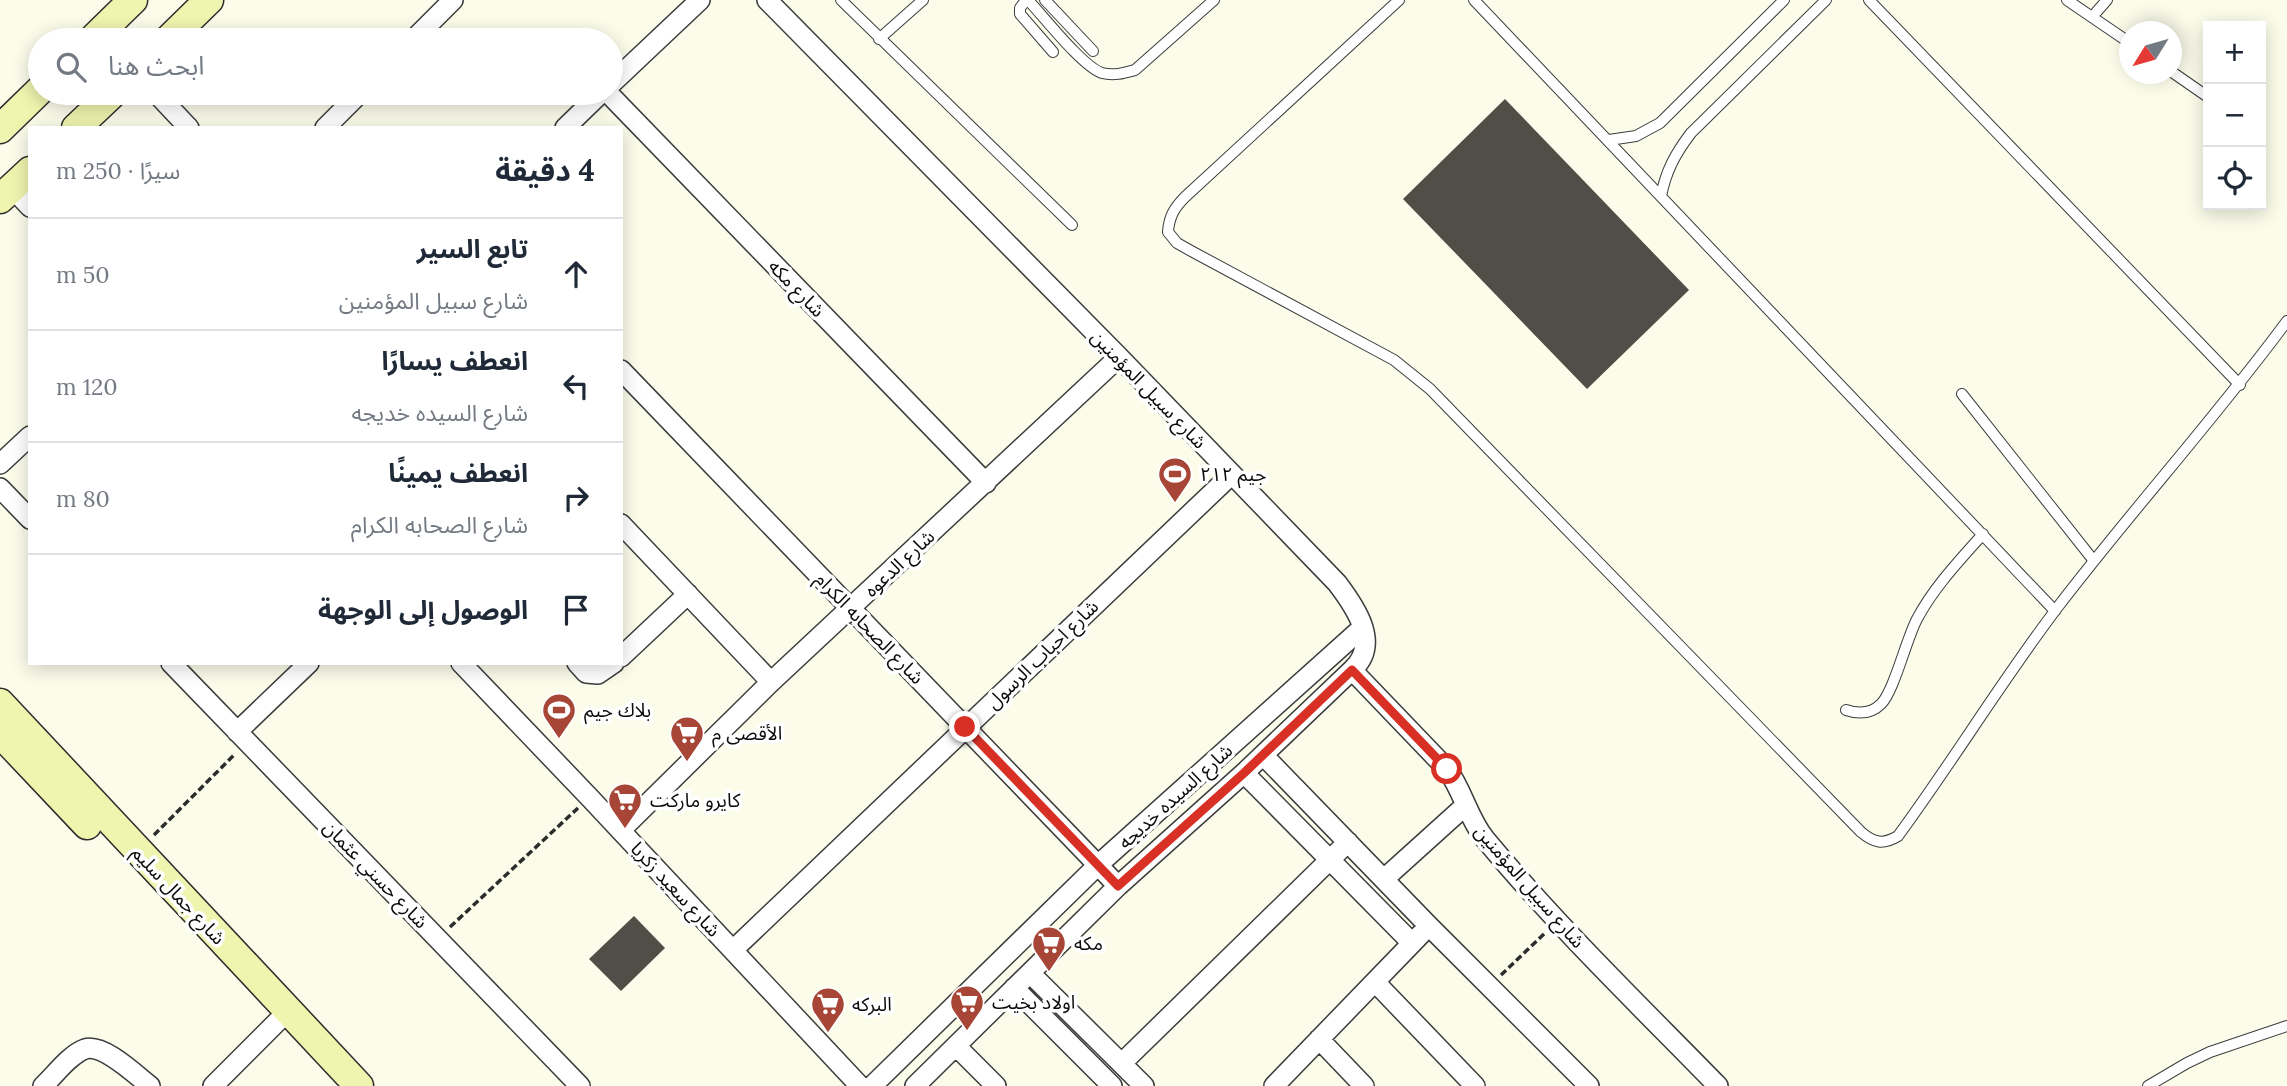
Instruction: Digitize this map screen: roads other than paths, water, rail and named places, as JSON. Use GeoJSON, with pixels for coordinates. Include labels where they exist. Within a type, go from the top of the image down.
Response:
{"type":"FeatureCollection","features":[{"type":"Feature","properties":{"kind":"main road"},"geometry":{"type":"LineString","coordinates":[[104,28],[133,0]]}},
{"type":"Feature","properties":{"kind":"main road"},"geometry":{"type":"LineString","coordinates":[[180,28],[209,0]]}},
{"type":"Feature","properties":{"kind":"main road"},"geometry":{"type":"LineString","coordinates":[[0,129],[28,102]]}},
{"type":"Feature","properties":{"kind":"main road"},"geometry":{"type":"LineString","coordinates":[[78,126],[100,105]]}},
{"type":"Feature","properties":{"kind":"main road","name":"شارع جمال سليم"},"geometry":{"type":"LineString","coordinates":[[0,703],[137,851],[281,1018],[333,1086]]}},
{"type":"Feature","properties":{"kind":"main road","name":"شارع جمال سليم"},"geometry":{"type":"LineString","coordinates":[[0,733],[281,1018],[359,1086]]}},
{"type":"Feature","properties":{"kind":"street"},"geometry":{"type":"LineString","coordinates":[[425,28],[453,0]]}},
{"type":"Feature","properties":{"kind":"street"},"geometry":{"type":"LineString","coordinates":[[623,73],[700,0]]}},
{"type":"Feature","properties":{"kind":"street","name":"شارع سبيل المؤمنين"},"geometry":{"type":"LineString","coordinates":[[767,0],[1119,357],[1337,583],[1358,614],[1366,637],[1364,656],[1352,670],[1447,769],[1485,839],[1558,921],[1717,1085]]}},
{"type":"Feature","properties":{"kind":"street"},"geometry":{"type":"LineString","coordinates":[[168,105],[188,126]]}},
{"type":"Feature","properties":{"kind":"street"},"geometry":{"type":"LineString","coordinates":[[327,126],[348,105]]}},
{"type":"Feature","properties":{"kind":"street"},"geometry":{"type":"LineString","coordinates":[[567,126],[589,105]]}},
{"type":"Feature","properties":{"kind":"street","name":"شارع مكه"},"geometry":{"type":"LineString","coordinates":[[620,105],[986,483]]}},
{"type":"Feature","properties":{"kind":"street","name":"شارع الدعوه"},"geometry":{"type":"LineString","coordinates":[[621,830],[771,682],[1119,357]]}},
{"type":"Feature","properties":{"kind":"street","name":"شارع الصحابه الكرام"},"geometry":{"type":"LineString","coordinates":[[623,372],[1118,886]]}},
{"type":"Feature","properties":{"kind":"street"},"geometry":{"type":"LineString","coordinates":[[0,464],[28,438]]}},
{"type":"Feature","properties":{"kind":"street","name":"شارع احباب الرسول"},"geometry":{"type":"LineString","coordinates":[[733,950],[1231,475]]}},
{"type":"Feature","properties":{"kind":"street"},"geometry":{"type":"LineString","coordinates":[[0,488],[28,517]]}},
{"type":"Feature","properties":{"kind":"street"},"geometry":{"type":"LineString","coordinates":[[623,526],[771,682]]}},
{"type":"Feature","properties":{"kind":"street"},"geometry":{"type":"LineString","coordinates":[[623,655],[688,594]]}},
{"type":"Feature","properties":{"kind":"street","name":"شارع السيده خديجه"},"geometry":{"type":"LineString","coordinates":[[872,1086],[1099,864],[1362,628]]}},
{"type":"Feature","properties":{"kind":"street","name":"شارع حسني عثمان"},"geometry":{"type":"LineString","coordinates":[[173,665],[580,1086]]}},
{"type":"Feature","properties":{"kind":"street"},"geometry":{"type":"LineString","coordinates":[[243,737],[307,665]]}},
{"type":"Feature","properties":{"kind":"street","name":"شارع سعيد زكريا"},"geometry":{"type":"LineString","coordinates":[[463,665],[860,1086]]}},
{"type":"Feature","properties":{"kind":"street"},"geometry":{"type":"LineString","coordinates":[[579,665],[586,673],[598,674],[611,665]]}},
{"type":"Feature","properties":{"kind":"street","name":"شارع السيده خديجه"},"geometry":{"type":"LineString","coordinates":[[915,1086],[1118,886],[1244,773],[1352,670]]}},
{"type":"Feature","properties":{"kind":"street"},"geometry":{"type":"LineString","coordinates":[[1263,755],[1589,1086]]}},
{"type":"Feature","properties":{"kind":"street"},"geometry":{"type":"LineString","coordinates":[[1244,773],[1412,943]]}},
{"type":"Feature","properties":{"kind":"street"},"geometry":{"type":"LineString","coordinates":[[1384,879],[1466,805]]}},
{"type":"Feature","properties":{"kind":"street"},"geometry":{"type":"LineString","coordinates":[[1122,1063],[1348,842]]}},
{"type":"Feature","properties":{"kind":"street"},"geometry":{"type":"LineString","coordinates":[[1274,1086],[1429,926]]}},
{"type":"Feature","properties":{"kind":"street"},"geometry":{"type":"LineString","coordinates":[[1030,973],[1144,1086]]}},
{"type":"Feature","properties":{"kind":"street"},"geometry":{"type":"LineString","coordinates":[[1375,982],[1475,1086]]}},
{"type":"Feature","properties":{"kind":"street"},"geometry":{"type":"LineString","coordinates":[[1014,988],[1112,1086]]}},
{"type":"Feature","properties":{"kind":"street"},"geometry":{"type":"LineString","coordinates":[[213,1086],[281,1018]]}},
{"type":"Feature","properties":{"kind":"street"},"geometry":{"type":"LineString","coordinates":[[1319,1040],[1364,1086]]}},
{"type":"Feature","properties":{"kind":"street"},"geometry":{"type":"LineString","coordinates":[[956,1046],[996,1086]]}},
{"type":"Feature","properties":{"kind":"street"},"geometry":{"type":"LineString","coordinates":[[43,1086],[76,1054],[86,1049],[97,1049],[150,1086]]}},
{"type":"Feature","properties":{"kind":"lane"},"geometry":{"type":"LineString","coordinates":[[880,39],[923,0]]}},
{"type":"Feature","properties":{"kind":"lane"},"geometry":{"type":"LineString","coordinates":[[1053,52],[1020,14],[1020,8],[1027,0],[1088,65],[1102,72],[1120,74],[1135,70],[1214,0]]}},
{"type":"Feature","properties":{"kind":"lane"},"geometry":{"type":"LineString","coordinates":[[1045,0],[1093,51]]}},
{"type":"Feature","properties":{"kind":"lane"},"geometry":{"type":"LineString","coordinates":[[1399,0],[1176,206],[1169,220],[1168,232],[1177,243],[1376,349],[1430,390],[1872,841],[1887,842],[1898,836],[2055,611],[2122,524],[2240,385],[2287,321]]}},
{"type":"Feature","properties":{"kind":"lane"},"geometry":{"type":"LineString","coordinates":[[1474,0],[2055,611]]}},
{"type":"Feature","properties":{"kind":"lane"},"geometry":{"type":"LineString","coordinates":[[1609,140],[1636,136],[1660,123],[1784,0]]}},
{"type":"Feature","properties":{"kind":"lane"},"geometry":{"type":"LineString","coordinates":[[1661,196],[1665,174],[1675,153],[1691,133],[1826,0]]}},
{"type":"Feature","properties":{"kind":"lane"},"geometry":{"type":"LineString","coordinates":[[1868,0],[2240,385]]}},
{"type":"Feature","properties":{"kind":"lane"},"geometry":{"type":"LineString","coordinates":[[2067,0],[2119,35]]}},
{"type":"Feature","properties":{"kind":"lane"},"geometry":{"type":"LineString","coordinates":[[2092,17],[2107,0]]}},
{"type":"Feature","properties":{"kind":"lane"},"geometry":{"type":"LineString","coordinates":[[846,2],[880,39],[1072,225]]}},
{"type":"Feature","properties":{"kind":"lane"},"geometry":{"type":"LineString","coordinates":[[2182,79],[2203,94]]}},
{"type":"Feature","properties":{"kind":"lane"},"geometry":{"type":"LineString","coordinates":[[1962,394],[2094,561]]}},
{"type":"Feature","properties":{"kind":"lane"},"geometry":{"type":"LineString","coordinates":[[1846,710],[1868,711],[1881,703],[1889,691],[1906,643],[1928,599],[1983,534]]}},
{"type":"Feature","properties":{"kind":"lane"},"geometry":{"type":"LineString","coordinates":[[2148,1086],[2210,1052],[2287,1027]]}},
{"type":"Feature","properties":{"kind":"place","name":"جيم ٢١٢"},"geometry":{"type":"Point","coordinates":[1175,504]}},
{"type":"Feature","properties":{"kind":"place","name":"بلاك جيم"},"geometry":{"type":"Point","coordinates":[559,740]}},
{"type":"Feature","properties":{"kind":"place","name":"الأقصى م"},"geometry":{"type":"Point","coordinates":[687,763]}},
{"type":"Feature","properties":{"kind":"place","name":"كايرو ماركت"},"geometry":{"type":"Point","coordinates":[625,830]}},
{"type":"Feature","properties":{"kind":"place","name":"مكه"},"geometry":{"type":"Point","coordinates":[1049,973]}},
{"type":"Feature","properties":{"kind":"place","name":"اولاد بخيت"},"geometry":{"type":"Point","coordinates":[967,1032]}},
{"type":"Feature","properties":{"kind":"place","name":"البركه"},"geometry":{"type":"Point","coordinates":[828,1034]}}]}
